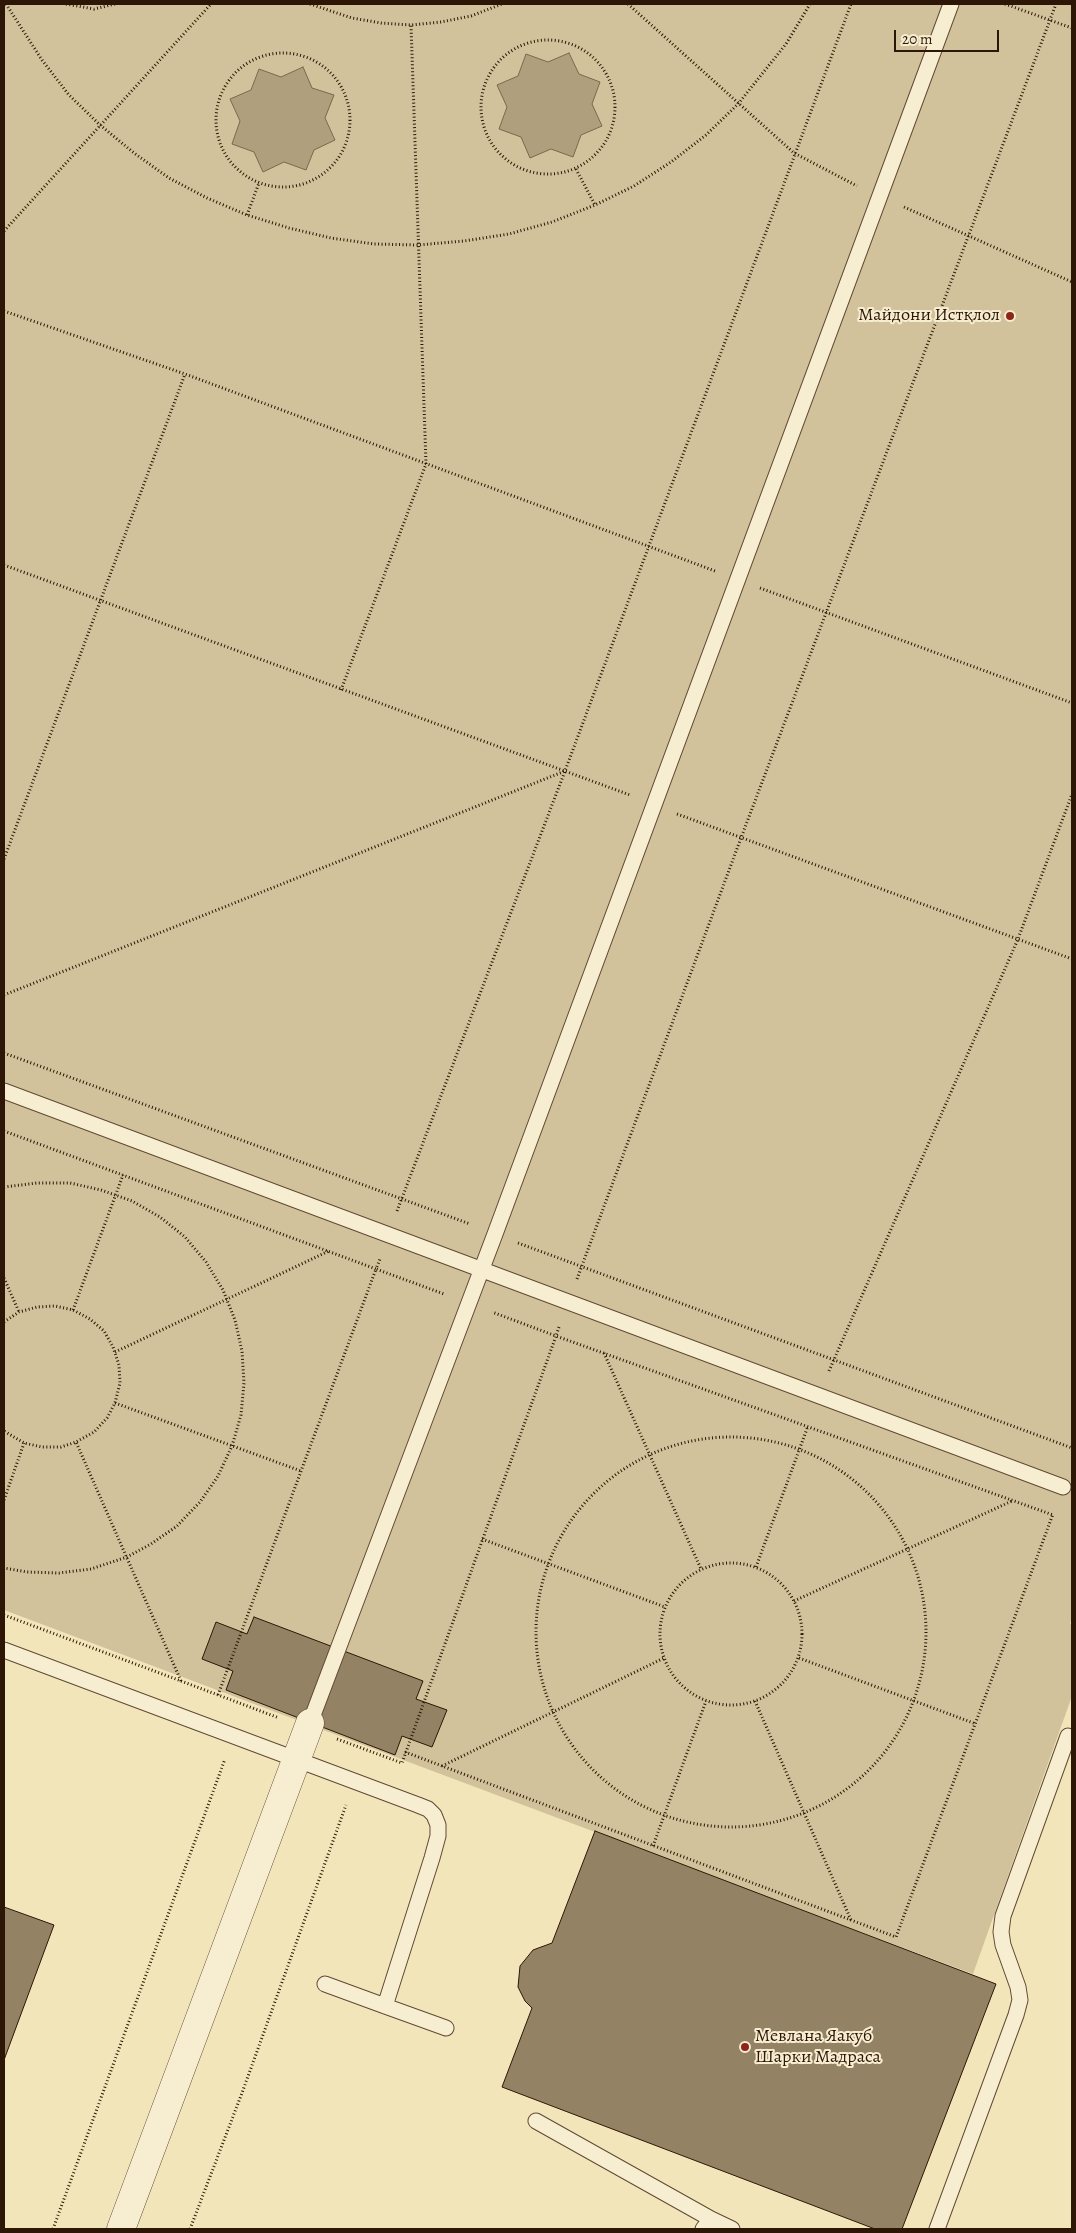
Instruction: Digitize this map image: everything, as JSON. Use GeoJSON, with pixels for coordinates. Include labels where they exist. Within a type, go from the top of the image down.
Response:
{"type":"FeatureCollection","features":[{"type":"Feature","properties":{"kind":"street"},"geometry":{"type":"LineString","coordinates":[[121,2229],[310,1723]]}},
{"type":"Feature","properties":{"kind":"lane"},"geometry":{"type":"LineString","coordinates":[[310,1723],[468,1304],[878,196],[951,4]]}},
{"type":"Feature","properties":{"kind":"lane"},"geometry":{"type":"LineString","coordinates":[[4,1092],[1064,1487]]}},
{"type":"Feature","properties":{"kind":"lane"},"geometry":{"type":"LineString","coordinates":[[4,1650],[428,1809],[434,1815],[438,1825],[438,1836],[385,2006]]}},
{"type":"Feature","properties":{"kind":"lane"},"geometry":{"type":"LineString","coordinates":[[937,2229],[1020,2000],[1018,1987],[1003,1945],[1001,1932],[1003,1916],[1068,1736]]}},
{"type":"Feature","properties":{"kind":"lane"},"geometry":{"type":"LineString","coordinates":[[325,1984],[446,2028]]}},
{"type":"Feature","properties":{"kind":"lane"},"geometry":{"type":"LineString","coordinates":[[536,2122],[707,2224],[732,2229]]}},
{"type":"Feature","properties":{"kind":"path"},"geometry":{"type":"LineString","coordinates":[[6,4],[42,60],[69,95],[100,125],[169,178],[207,198],[247,215],[288,228],[331,238],[374,244],[418,245],[464,241],[509,234],[552,222],[595,205],[634,186],[671,162],[706,135],[738,104],[786,44],[810,4]]}},
{"type":"Feature","properties":{"kind":"path"},"geometry":{"type":"LineString","coordinates":[[66,4],[94,9],[115,4]]}},
{"type":"Feature","properties":{"kind":"path"},"geometry":{"type":"LineString","coordinates":[[4,231],[212,4]]}},
{"type":"Feature","properties":{"kind":"path"},"geometry":{"type":"LineString","coordinates":[[310,4],[352,18],[381,23],[411,25],[471,16],[502,4]]}},
{"type":"Feature","properties":{"kind":"path"},"geometry":{"type":"LineString","coordinates":[[628,4],[794,153],[878,196],[1072,282]]}},
{"type":"Feature","properties":{"kind":"path"},"geometry":{"type":"LineString","coordinates":[[218,1695],[388,1235],[565,771],[851,4]]}},
{"type":"Feature","properties":{"kind":"path"},"geometry":{"type":"LineString","coordinates":[[1005,4],[1072,28]]}},
{"type":"Feature","properties":{"kind":"path"},"geometry":{"type":"LineString","coordinates":[[1056,4],[741,838],[556,1336],[405,1752],[896,1938],[1064,1487]]}},
{"type":"Feature","properties":{"kind":"path"},"geometry":{"type":"LineString","coordinates":[[341,690],[426,464],[411,25]]}},
{"type":"Feature","properties":{"kind":"path"},"geometry":{"type":"LineString","coordinates":[[540,40],[559,40],[577,46],[593,56],[606,72],[613,89],[616,108],[613,127],[605,144],[592,158],[576,169],[557,174],[538,174],[520,167],[504,157],[491,142],[483,125],[481,106],[484,87],[492,70],[505,55],[521,45],[540,40]]}},
{"type":"Feature","properties":{"kind":"path"},"geometry":{"type":"LineString","coordinates":[[288,53],[307,58],[324,66],[337,80],[347,97],[350,116],[349,135],[342,153],[330,168],[315,179],[297,186],[278,188],[259,183],[243,174],[229,160],[220,143],[216,125],[217,106],[224,88],[235,73],[251,61],[269,54],[288,53]]}},
{"type":"Feature","properties":{"kind":"path"},"geometry":{"type":"LineString","coordinates":[[576,169],[595,205]]}},
{"type":"Feature","properties":{"kind":"path"},"geometry":{"type":"LineString","coordinates":[[247,215],[259,183]]}},
{"type":"Feature","properties":{"kind":"path"},"geometry":{"type":"LineString","coordinates":[[4,311],[185,374],[1072,703]]}},
{"type":"Feature","properties":{"kind":"path"},"geometry":{"type":"LineString","coordinates":[[4,859],[185,374]]}},
{"type":"Feature","properties":{"kind":"path"},"geometry":{"type":"LineString","coordinates":[[4,565],[1072,959]]}},
{"type":"Feature","properties":{"kind":"path"},"geometry":{"type":"LineString","coordinates":[[4,995],[565,771]]}},
{"type":"Feature","properties":{"kind":"path"},"geometry":{"type":"LineString","coordinates":[[819,1396],[833,1360],[1018,939],[1072,794]]}},
{"type":"Feature","properties":{"kind":"path"},"geometry":{"type":"LineString","coordinates":[[4,1053],[402,1198],[582,1267],[1072,1448]]}},
{"type":"Feature","properties":{"kind":"path"},"geometry":{"type":"LineString","coordinates":[[4,1131],[468,1304],[1053,1515]]}},
{"type":"Feature","properties":{"kind":"path"},"geometry":{"type":"LineString","coordinates":[[73,1310],[123,1175]]}},
{"type":"Feature","properties":{"kind":"path"},"geometry":{"type":"LineString","coordinates":[[4,1187],[37,1182],[70,1183],[116,1195],[132,1201],[160,1217],[185,1237],[206,1262],[227,1299],[235,1320],[242,1352],[244,1383],[240,1415],[232,1446],[218,1476],[200,1502],[177,1526],[151,1544],[127,1557],[91,1569],[59,1573],[27,1572],[4,1568]]}},
{"type":"Feature","properties":{"kind":"path"},"geometry":{"type":"LineString","coordinates":[[115,1352],[329,1251]]}},
{"type":"Feature","properties":{"kind":"path"},"geometry":{"type":"LineString","coordinates":[[4,1278],[19,1312]]}},
{"type":"Feature","properties":{"kind":"path"},"geometry":{"type":"LineString","coordinates":[[4,1322],[19,1312],[37,1307],[73,1310],[90,1319],[104,1331],[115,1352],[119,1365],[120,1383],[115,1403],[107,1418],[94,1432],[76,1442],[61,1447],[42,1447],[24,1443],[4,1431]]}},
{"type":"Feature","properties":{"kind":"path"},"geometry":{"type":"LineString","coordinates":[[604,1353],[701,1569]]}},
{"type":"Feature","properties":{"kind":"path"},"geometry":{"type":"LineString","coordinates":[[115,1403],[301,1471]]}},
{"type":"Feature","properties":{"kind":"path"},"geometry":{"type":"LineString","coordinates":[[756,1567],[808,1426]]}},
{"type":"Feature","properties":{"kind":"path"},"geometry":{"type":"LineString","coordinates":[[719,1437],[752,1438],[783,1444],[799,1450],[842,1472],[867,1492],[888,1516],[907,1549],[917,1574],[925,1606],[926,1638],[923,1670],[914,1701],[900,1730],[860,1780],[834,1799],[804,1813],[774,1823],[741,1827],[709,1826],[647,1809],[619,1792],[594,1772],[573,1748],[553,1713],[544,1690],[536,1659],[535,1626],[538,1594],[547,1563],[561,1534],[579,1508],[602,1485],[628,1466],[649,1455],[688,1442],[719,1437]]}},
{"type":"Feature","properties":{"kind":"path"},"geometry":{"type":"LineString","coordinates":[[4,1615],[181,1681],[76,1442]]}},
{"type":"Feature","properties":{"kind":"path"},"geometry":{"type":"LineString","coordinates":[[4,1500],[24,1443]]}},
{"type":"Feature","properties":{"kind":"path"},"geometry":{"type":"LineString","coordinates":[[794,1601],[1013,1500]]}},
{"type":"Feature","properties":{"kind":"path"},"geometry":{"type":"LineString","coordinates":[[482,1539],[665,1608]]}},
{"type":"Feature","properties":{"kind":"path"},"geometry":{"type":"LineString","coordinates":[[738,1563],[756,1567],[772,1576],[786,1588],[794,1601],[802,1622],[802,1641],[799,1658],[790,1675],[777,1689],[755,1701],[743,1705],[725,1706],[706,1702],[676,1680],[664,1658],[660,1646],[660,1628],[665,1608],[672,1593],[685,1579],[701,1569],[719,1564],[738,1563]]}},
{"type":"Feature","properties":{"kind":"path"},"geometry":{"type":"LineString","coordinates":[[442,1766],[664,1658]]}},
{"type":"Feature","properties":{"kind":"path"},"geometry":{"type":"LineString","coordinates":[[799,1658],[976,1724]]}},
{"type":"Feature","properties":{"kind":"path"},"geometry":{"type":"LineString","coordinates":[[755,1701],[852,1920]]}},
{"type":"Feature","properties":{"kind":"path"},"geometry":{"type":"LineString","coordinates":[[653,1846],[706,1702]]}},
{"type":"Feature","properties":{"kind":"path"},"geometry":{"type":"LineString","coordinates":[[52,2229],[233,1736]]}},
{"type":"Feature","properties":{"kind":"path"},"geometry":{"type":"LineString","coordinates":[[190,2229],[242,2093],[365,1750]]}},
{"type":"Feature","properties":{"kind":"shaded area"},"geometry":{"type":"Polygon","coordinates":[[[4,4],[1072,4],[1072,1617],[1070,1624],[1072,1625],[1072,1696],[973,1974],[4,1610],[4,4]]]}},
{"type":"Feature","properties":{"kind":"shaded area"},"geometry":{"type":"Polygon","coordinates":[[[569,53],[579,74],[600,82],[592,104],[602,126],[581,135],[573,157],[551,149],[530,158],[521,137],[499,129],[507,107],[497,85],[518,76],[526,54],[548,62],[569,53]]]}},
{"type":"Feature","properties":{"kind":"shaded area"},"geometry":{"type":"Polygon","coordinates":[[[303,67],[312,88],[334,95],[325,118],[335,140],[314,150],[306,170],[284,162],[263,172],[254,152],[232,144],[240,121],[230,99],[251,90],[259,69],[281,77],[303,67]]]}},
{"type":"Feature","properties":{"kind":"building"},"geometry":{"type":"Polygon","coordinates":[[[254,1617],[423,1681],[416,1699],[447,1710],[432,1747],[402,1736],[395,1755],[226,1690],[233,1671],[202,1659],[216,1622],[247,1634],[254,1617]]]}},
{"type":"Feature","properties":{"kind":"building","name":"Мевлана Яакуб Шарки Мадраса"},"geometry":{"type":"Polygon","coordinates":[[[595,1831],[996,1984],[902,2229],[875,2229],[502,2087],[532,2008],[525,2001],[518,1987],[520,1966],[533,1950],[552,1943],[595,1831]]]}},
{"type":"Feature","properties":{"kind":"building"},"geometry":{"type":"Polygon","coordinates":[[[4,1907],[54,1925],[4,2060],[4,1907]]]}},
{"type":"Feature","properties":{"kind":"place","name":"Майдони Истқлол"},"geometry":{"type":"Point","coordinates":[1010,316]}},
{"type":"Feature","properties":{"kind":"place","name":"Мевлана Яакуб Шарки Мадраса"},"geometry":{"type":"Point","coordinates":[745,2047]}}]}
